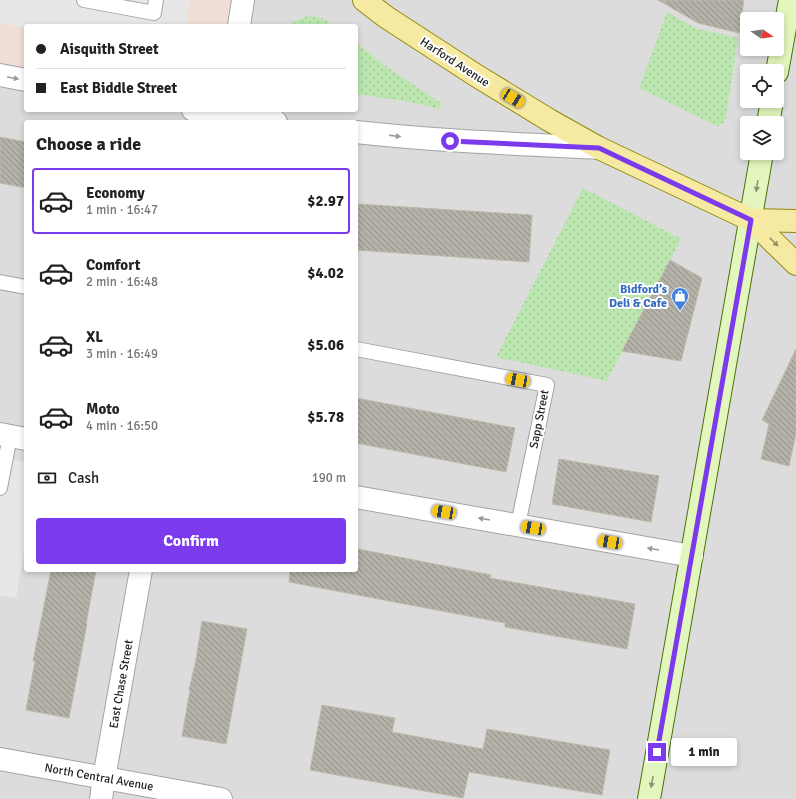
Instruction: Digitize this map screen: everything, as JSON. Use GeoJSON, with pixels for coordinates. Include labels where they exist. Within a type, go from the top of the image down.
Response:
{"type":"FeatureCollection","features":[{"type":"Feature","properties":{"kind":"main road","name":"Harford Avenue"},"geometry":{"type":"LineString","coordinates":[[364,0],[386,17],[477,76],[549,120],[599,148],[751,220],[796,264]]}},
{"type":"Feature","properties":{"kind":"main road"},"geometry":{"type":"LineString","coordinates":[[778,64],[790,0]]}},
{"type":"Feature","properties":{"kind":"main road"},"geometry":{"type":"LineString","coordinates":[[649,799],[761,160]]}},
{"type":"Feature","properties":{"kind":"main road"},"geometry":{"type":"LineString","coordinates":[[751,220],[796,221]]}},
{"type":"Feature","properties":{"kind":"street"},"geometry":{"type":"LineString","coordinates":[[239,24],[243,0]]}},
{"type":"Feature","properties":{"kind":"street"},"geometry":{"type":"LineString","coordinates":[[0,75],[24,80]]}},
{"type":"Feature","properties":{"kind":"street"},"geometry":{"type":"LineString","coordinates":[[203,112],[258,120]]}},
{"type":"Feature","properties":{"kind":"street"},"geometry":{"type":"LineString","coordinates":[[358,132],[404,138],[599,148]]}},
{"type":"Feature","properties":{"kind":"street"},"geometry":{"type":"LineString","coordinates":[[358,497],[692,556]]}},
{"type":"Feature","properties":{"kind":"street","name":"East Chase Street"},"geometry":{"type":"LineString","coordinates":[[101,799],[141,572]]}},
{"type":"Feature","properties":{"kind":"street","name":"North Central Avenue"},"geometry":{"type":"LineString","coordinates":[[0,759],[221,799]]}},
{"type":"Feature","properties":{"kind":"lane"},"geometry":{"type":"LineString","coordinates":[[84,0],[154,13],[156,0]]}},
{"type":"Feature","properties":{"kind":"lane"},"geometry":{"type":"LineString","coordinates":[[0,282],[24,287]]}},
{"type":"Feature","properties":{"kind":"lane","name":"Sapp Street"},"geometry":{"type":"LineString","coordinates":[[358,349],[547,385],[518,525]]}},
{"type":"Feature","properties":{"kind":"lane"},"geometry":{"type":"LineString","coordinates":[[0,488],[12,436]]}},
{"type":"Feature","properties":{"kind":"shaded area"},"geometry":{"type":"Polygon","coordinates":[[[0,0],[250,0],[245,24],[24,24],[24,83],[0,78],[0,0]]]}},
{"type":"Feature","properties":{"kind":"shaded area"},"geometry":{"type":"Polygon","coordinates":[[[0,0],[190,0],[187,24],[24,24],[24,28],[0,23],[0,0]]]}},
{"type":"Feature","properties":{"kind":"shaded area"},"geometry":{"type":"Polygon","coordinates":[[[250,0],[796,0],[796,799],[0,799],[0,78],[24,83],[24,112],[180,112],[220,120],[24,120],[24,572],[358,572],[358,120],[225,120],[227,112],[358,112],[358,24],[245,24],[250,0]]]}},
{"type":"Feature","properties":{"kind":"shaded area"},"geometry":{"type":"Polygon","coordinates":[[[0,457],[24,462],[24,555],[16,598],[0,595],[0,457]]]}},
{"type":"Feature","properties":{"kind":"green space"},"geometry":{"type":"Polygon","coordinates":[[[667,12],[695,28],[738,38],[726,117],[723,124],[717,126],[639,88],[667,12]]]}},
{"type":"Feature","properties":{"kind":"green space"},"geometry":{"type":"Polygon","coordinates":[[[310,15],[324,19],[330,24],[290,24],[310,15]]]}},
{"type":"Feature","properties":{"kind":"green space"},"geometry":{"type":"Polygon","coordinates":[[[358,45],[384,65],[442,104],[439,109],[410,102],[358,94],[358,45]]]}},
{"type":"Feature","properties":{"kind":"green space"},"geometry":{"type":"Polygon","coordinates":[[[583,188],[681,239],[607,381],[496,357],[583,188]]]}},
{"type":"Feature","properties":{"kind":"building"},"geometry":{"type":"Polygon","coordinates":[[[658,0],[744,0],[742,12],[740,12],[739,33],[698,23],[658,0]]]}},
{"type":"Feature","properties":{"kind":"building"},"geometry":{"type":"Polygon","coordinates":[[[0,137],[24,142],[24,188],[0,183],[0,137]]]}},
{"type":"Feature","properties":{"kind":"building"},"geometry":{"type":"Polygon","coordinates":[[[358,204],[532,215],[529,262],[358,250],[358,204]]]}},
{"type":"Feature","properties":{"kind":"building"},"geometry":{"type":"Polygon","coordinates":[[[670,260],[702,278],[681,361],[622,351],[670,260]]]}},
{"type":"Feature","properties":{"kind":"building"},"geometry":{"type":"Polygon","coordinates":[[[796,349],[796,434],[789,466],[761,459],[769,424],[762,420],[796,349]]]}},
{"type":"Feature","properties":{"kind":"building"},"geometry":{"type":"Polygon","coordinates":[[[358,398],[515,428],[506,472],[358,443],[358,398]]]}},
{"type":"Feature","properties":{"kind":"building"},"geometry":{"type":"Polygon","coordinates":[[[559,459],[659,476],[651,522],[552,504],[559,459]]]}},
{"type":"Feature","properties":{"kind":"building"},"geometry":{"type":"Polygon","coordinates":[[[358,549],[491,575],[490,578],[635,604],[627,649],[505,627],[505,623],[289,582],[290,572],[358,572],[358,549]]]}},
{"type":"Feature","properties":{"kind":"building"},"geometry":{"type":"Polygon","coordinates":[[[51,572],[96,572],[69,718],[26,710],[35,661],[33,661],[51,572]]]}},
{"type":"Feature","properties":{"kind":"building"},"geometry":{"type":"Polygon","coordinates":[[[202,621],[247,629],[226,744],[182,736],[202,621]]]}},
{"type":"Feature","properties":{"kind":"building"},"geometry":{"type":"Polygon","coordinates":[[[322,705],[395,718],[392,732],[483,749],[487,729],[610,750],[602,795],[469,772],[463,798],[310,770],[322,705]]]}},
{"type":"Feature","properties":{"kind":"place","name":"Bidford’s Deli & Cafe"},"geometry":{"type":"Point","coordinates":[680,311]}},
{"type":"Feature","properties":{"kind":"route"},"geometry":{"type":"LineString","coordinates":[[450,141],[599,148],[693,191],[751,220],[657,752]]}}]}
